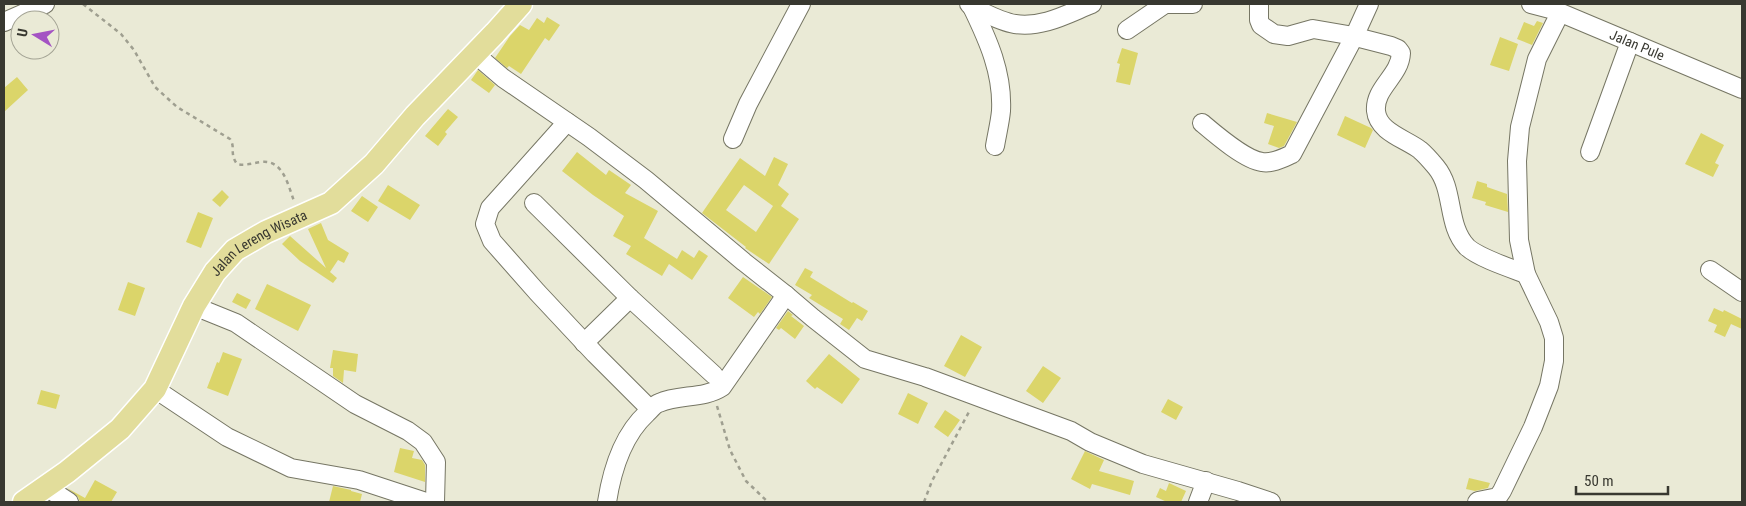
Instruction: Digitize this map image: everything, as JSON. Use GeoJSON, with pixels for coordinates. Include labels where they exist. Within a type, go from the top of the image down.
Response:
{"type":"FeatureCollection","features":[{"type":"Feature","properties":{"kind":"main road","name":"Jalan Lereng Wisata"},"geometry":{"type":"LineString","coordinates":[[24,502],[120,429],[155,389],[194,306],[215,272],[234,250],[266,232],[331,203],[374,164],[415,116],[520,4]]}},
{"type":"Feature","properties":{"kind":"street"},"geometry":{"type":"LineString","coordinates":[[4,22],[45,4]]}},
{"type":"Feature","properties":{"kind":"street"},"geometry":{"type":"LineString","coordinates":[[733,139],[748,104],[801,4]]}},
{"type":"Feature","properties":{"kind":"street"},"geometry":{"type":"LineString","coordinates":[[971,5],[1014,24],[1034,25],[1057,20],[1092,4]]}},
{"type":"Feature","properties":{"kind":"street"},"geometry":{"type":"LineString","coordinates":[[1127,30],[1165,4],[1193,4]]}},
{"type":"Feature","properties":{"kind":"street"},"geometry":{"type":"LineString","coordinates":[[1259,4],[1260,25],[1274,34],[1288,36],[1309,29],[1354,37],[1398,49],[1401,54],[1398,65],[1377,98],[1376,112],[1379,121],[1385,128],[1421,150],[1438,169],[1447,189],[1458,236],[1469,248],[1526,274]]}},
{"type":"Feature","properties":{"kind":"street"},"geometry":{"type":"LineString","coordinates":[[1202,123],[1228,144],[1254,160],[1269,162],[1292,154],[1354,37],[1369,4]]}},
{"type":"Feature","properties":{"kind":"street","name":"Jalan Pule"},"geometry":{"type":"LineString","coordinates":[[1531,4],[1560,13],[1742,89]]}},
{"type":"Feature","properties":{"kind":"street"},"geometry":{"type":"LineString","coordinates":[[971,5],[991,49],[998,75],[1001,110],[996,146]]}},
{"type":"Feature","properties":{"kind":"street"},"geometry":{"type":"LineString","coordinates":[[1477,502],[1498,497],[1502,491],[1533,427],[1549,386],[1554,361],[1554,338],[1549,322],[1526,274],[1519,240],[1517,161],[1520,127],[1537,59],[1560,13]]}},
{"type":"Feature","properties":{"kind":"street"},"geometry":{"type":"LineString","coordinates":[[1590,152],[1630,42]]}},
{"type":"Feature","properties":{"kind":"street"},"geometry":{"type":"LineString","coordinates":[[475,54],[503,78],[646,180],[865,359],[925,377],[1071,432],[1143,464],[1271,502]]}},
{"type":"Feature","properties":{"kind":"street"},"geometry":{"type":"LineString","coordinates":[[567,122],[490,208],[485,224],[492,241],[584,343],[646,405]]}},
{"type":"Feature","properties":{"kind":"street"},"geometry":{"type":"LineString","coordinates":[[534,203],[630,298],[714,375]]}},
{"type":"Feature","properties":{"kind":"street"},"geometry":{"type":"LineString","coordinates":[[1710,270],[1742,292]]}},
{"type":"Feature","properties":{"kind":"street"},"geometry":{"type":"LineString","coordinates":[[607,502],[610,484],[619,456],[636,423],[658,403],[713,393],[722,387],[786,295]]}},
{"type":"Feature","properties":{"kind":"street"},"geometry":{"type":"LineString","coordinates":[[584,343],[630,298]]}},
{"type":"Feature","properties":{"kind":"street"},"geometry":{"type":"LineString","coordinates":[[194,306],[236,322],[355,404],[408,431],[423,442],[436,462],[435,502]]}},
{"type":"Feature","properties":{"kind":"street"},"geometry":{"type":"LineString","coordinates":[[155,389],[227,437],[291,468],[359,480],[426,502]]}},
{"type":"Feature","properties":{"kind":"street"},"geometry":{"type":"LineString","coordinates":[[1198,502],[1206,482]]}},
{"type":"Feature","properties":{"kind":"street"},"geometry":{"type":"LineString","coordinates":[[46,487],[69,502]]}},
{"type":"Feature","properties":{"kind":"path"},"geometry":{"type":"LineString","coordinates":[[83,4],[121,34],[134,50],[156,87],[178,107],[230,139],[232,142],[232,156],[237,164],[243,165],[264,161],[277,166],[283,173],[301,217]]}},
{"type":"Feature","properties":{"kind":"path"},"geometry":{"type":"LineString","coordinates":[[713,393],[730,450],[746,481],[768,502]]}},
{"type":"Feature","properties":{"kind":"path"},"geometry":{"type":"LineString","coordinates":[[924,502],[932,482],[977,397]]}},
{"type":"Feature","properties":{"kind":"building"},"geometry":{"type":"Polygon","coordinates":[[[547,17],[560,25],[549,41],[545,38],[521,74],[509,66],[507,68],[495,58],[520,25],[529,30],[537,18],[544,23],[547,17]]]}},
{"type":"Feature","properties":{"kind":"building"},"geometry":{"type":"Polygon","coordinates":[[[1537,21],[1543,23],[1532,45],[1517,39],[1524,22],[1534,26],[1537,21]]]}},
{"type":"Feature","properties":{"kind":"building"},"geometry":{"type":"Polygon","coordinates":[[[1500,37],[1518,44],[1509,71],[1490,65],[1500,37]]]}},
{"type":"Feature","properties":{"kind":"building"},"geometry":{"type":"Polygon","coordinates":[[[1122,48],[1138,53],[1130,85],[1116,82],[1120,64],[1117,63],[1122,48]]]}},
{"type":"Feature","properties":{"kind":"building"},"geometry":{"type":"Polygon","coordinates":[[[478,70],[495,85],[489,93],[471,80],[478,70]]]}},
{"type":"Feature","properties":{"kind":"building"},"geometry":{"type":"Polygon","coordinates":[[[17,77],[28,90],[4,112],[4,88],[17,77]]]}},
{"type":"Feature","properties":{"kind":"building"},"geometry":{"type":"Polygon","coordinates":[[[448,109],[458,117],[445,132],[447,134],[438,146],[425,136],[448,109]]]}},
{"type":"Feature","properties":{"kind":"building"},"geometry":{"type":"Polygon","coordinates":[[[1267,113],[1297,122],[1284,146],[1279,148],[1268,144],[1274,126],[1264,123],[1267,113]]]}},
{"type":"Feature","properties":{"kind":"building"},"geometry":{"type":"Polygon","coordinates":[[[1345,116],[1373,130],[1365,148],[1337,135],[1345,116]]]}},
{"type":"Feature","properties":{"kind":"building"},"geometry":{"type":"Polygon","coordinates":[[[1701,133],[1724,145],[1715,163],[1719,165],[1713,177],[1685,164],[1701,133]]]}},
{"type":"Feature","properties":{"kind":"building"},"geometry":{"type":"Polygon","coordinates":[[[577,152],[606,175],[609,170],[631,185],[625,193],[658,211],[644,238],[677,259],[682,250],[694,258],[699,250],[708,256],[692,280],[669,264],[662,276],[626,254],[631,246],[613,236],[624,216],[562,171],[577,152]]]}},
{"type":"Feature","properties":{"kind":"building"},"geometry":{"type":"Polygon","coordinates":[[[774,157],[788,164],[778,185],[789,194],[781,206],[799,219],[769,264],[745,248],[702,213],[740,158],[765,176],[774,157]],[[744,185],[726,210],[756,232],[773,206],[744,185]]]}},
{"type":"Feature","properties":{"kind":"building"},"geometry":{"type":"Polygon","coordinates":[[[1477,181],[1487,184],[1487,187],[1507,194],[1508,212],[1485,205],[1486,202],[1472,198],[1477,181]]]}},
{"type":"Feature","properties":{"kind":"building"},"geometry":{"type":"Polygon","coordinates":[[[388,185],[420,205],[410,220],[378,201],[388,185]]]}},
{"type":"Feature","properties":{"kind":"building"},"geometry":{"type":"Polygon","coordinates":[[[222,190],[229,197],[220,207],[212,200],[222,190]]]}},
{"type":"Feature","properties":{"kind":"building"},"geometry":{"type":"Polygon","coordinates":[[[362,196],[378,207],[368,222],[351,211],[362,196]]]}},
{"type":"Feature","properties":{"kind":"building"},"geometry":{"type":"Polygon","coordinates":[[[198,212],[213,218],[201,248],[186,242],[198,212]]]}},
{"type":"Feature","properties":{"kind":"building"},"geometry":{"type":"Polygon","coordinates":[[[321,223],[328,240],[349,253],[344,263],[338,260],[330,272],[337,278],[333,283],[300,261],[282,244],[290,236],[326,268],[308,229],[321,223]]]}},
{"type":"Feature","properties":{"kind":"building"},"geometry":{"type":"Polygon","coordinates":[[[805,268],[813,272],[810,277],[868,311],[862,321],[857,318],[849,330],[840,324],[843,319],[809,298],[812,295],[795,285],[805,268]]]}},
{"type":"Feature","properties":{"kind":"building"},"geometry":{"type":"Polygon","coordinates":[[[743,277],[772,297],[760,314],[758,312],[754,317],[728,298],[743,277]]]}},
{"type":"Feature","properties":{"kind":"building"},"geometry":{"type":"Polygon","coordinates":[[[128,282],[145,288],[135,316],[118,310],[128,282]]]}},
{"type":"Feature","properties":{"kind":"building"},"geometry":{"type":"Polygon","coordinates":[[[267,284],[311,305],[298,331],[255,309],[267,284]]]}},
{"type":"Feature","properties":{"kind":"building"},"geometry":{"type":"Polygon","coordinates":[[[237,293],[251,300],[246,309],[232,302],[237,293]]]}},
{"type":"Feature","properties":{"kind":"building"},"geometry":{"type":"Polygon","coordinates":[[[1714,308],[1723,312],[1724,310],[1742,319],[1742,329],[1731,324],[1725,337],[1714,332],[1717,325],[1708,321],[1714,308]]]}},
{"type":"Feature","properties":{"kind":"building"},"geometry":{"type":"Polygon","coordinates":[[[788,311],[793,315],[791,316],[804,326],[795,339],[781,328],[779,330],[776,328],[788,311]]]}},
{"type":"Feature","properties":{"kind":"building"},"geometry":{"type":"Polygon","coordinates":[[[961,335],[982,347],[965,377],[944,366],[961,335]]]}},
{"type":"Feature","properties":{"kind":"building"},"geometry":{"type":"Polygon","coordinates":[[[333,350],[358,354],[356,372],[344,370],[343,383],[333,376],[333,368],[330,368],[333,350]]]}},
{"type":"Feature","properties":{"kind":"building"},"geometry":{"type":"Polygon","coordinates":[[[223,352],[242,359],[228,396],[207,388],[223,352]]]}},
{"type":"Feature","properties":{"kind":"building"},"geometry":{"type":"Polygon","coordinates":[[[829,354],[860,379],[842,404],[817,387],[815,389],[806,381],[829,354]]]}},
{"type":"Feature","properties":{"kind":"building"},"geometry":{"type":"Polygon","coordinates":[[[1043,366],[1061,378],[1043,403],[1026,391],[1043,366]]]}},
{"type":"Feature","properties":{"kind":"building"},"geometry":{"type":"Polygon","coordinates":[[[41,390],[60,395],[56,409],[37,404],[41,390]]]}},
{"type":"Feature","properties":{"kind":"building"},"geometry":{"type":"Polygon","coordinates":[[[908,393],[928,403],[918,424],[898,414],[908,393]]]}},
{"type":"Feature","properties":{"kind":"building"},"geometry":{"type":"Polygon","coordinates":[[[1168,399],[1183,407],[1176,420],[1161,412],[1168,399]]]}},
{"type":"Feature","properties":{"kind":"building"},"geometry":{"type":"Polygon","coordinates":[[[945,410],[960,420],[948,437],[934,427],[945,410]]]}},
{"type":"Feature","properties":{"kind":"building"},"geometry":{"type":"Polygon","coordinates":[[[400,448],[414,451],[412,458],[422,460],[425,465],[425,482],[394,472],[400,448]]]}},
{"type":"Feature","properties":{"kind":"building"},"geometry":{"type":"Polygon","coordinates":[[[1085,451],[1104,460],[1099,471],[1134,481],[1130,495],[1092,484],[1090,489],[1071,479],[1085,451]]]}},
{"type":"Feature","properties":{"kind":"building"},"geometry":{"type":"Polygon","coordinates":[[[1469,478],[1490,483],[1488,488],[1475,491],[1466,489],[1469,478]]]}},
{"type":"Feature","properties":{"kind":"building"},"geometry":{"type":"Polygon","coordinates":[[[95,480],[117,492],[111,502],[80,502],[78,497],[67,488],[85,498],[95,480]]]}},
{"type":"Feature","properties":{"kind":"building"},"geometry":{"type":"Polygon","coordinates":[[[1169,483],[1186,491],[1181,502],[1167,502],[1156,497],[1160,488],[1166,491],[1169,483]]]}},
{"type":"Feature","properties":{"kind":"building"},"geometry":{"type":"Polygon","coordinates":[[[333,486],[362,494],[360,502],[329,502],[333,486]]]}}]}
